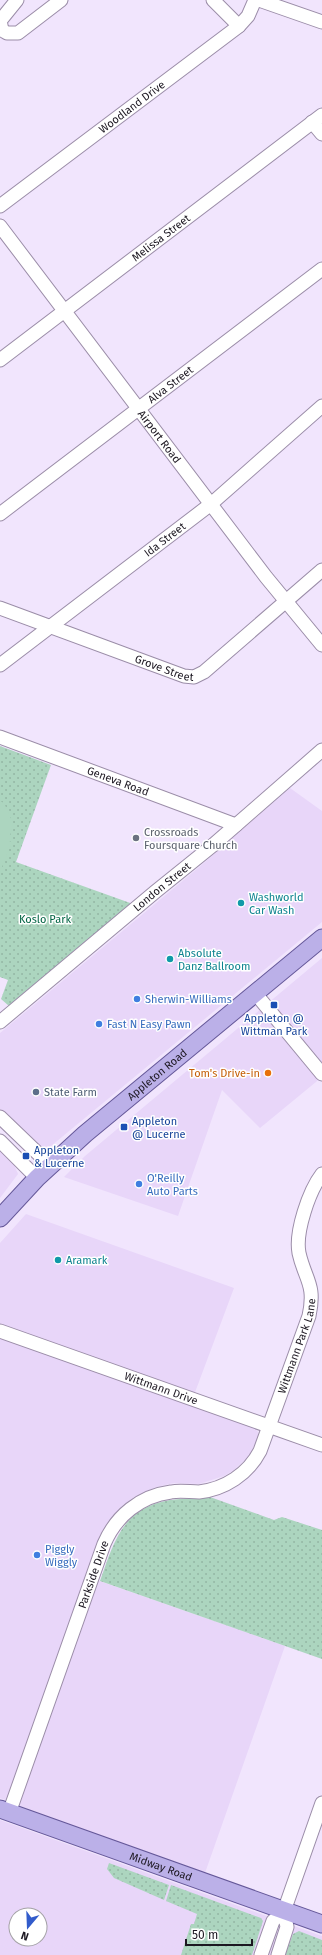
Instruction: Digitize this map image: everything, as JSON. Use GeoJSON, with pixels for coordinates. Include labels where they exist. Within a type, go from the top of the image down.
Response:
{"type":"FeatureCollection","features":[{"type":"Feature","properties":{"kind":"main road","name":"Appleton Road"},"geometry":{"type":"LineString","coordinates":[[0,1218],[50,1165],[322,938]]}},
{"type":"Feature","properties":{"kind":"main road","name":"Midway Road"},"geometry":{"type":"LineString","coordinates":[[5,1811],[322,1924]]}},
{"type":"Feature","properties":{"kind":"street"},"geometry":{"type":"LineString","coordinates":[[18,0],[0,21],[2,30],[7,33],[18,33],[61,0]]}},
{"type":"Feature","properties":{"kind":"street"},"geometry":{"type":"LineString","coordinates":[[213,0],[239,26]]}},
{"type":"Feature","properties":{"kind":"street","name":"Woodland Drive"},"geometry":{"type":"LineString","coordinates":[[0,206],[239,26],[248,16],[255,0]]}},
{"type":"Feature","properties":{"kind":"street"},"geometry":{"type":"LineString","coordinates":[[259,0],[322,22]]}},
{"type":"Feature","properties":{"kind":"street"},"geometry":{"type":"LineString","coordinates":[[317,119],[322,134]]}},
{"type":"Feature","properties":{"kind":"street","name":"Melissa Street"},"geometry":{"type":"LineString","coordinates":[[0,360],[317,119]]}},
{"type":"Feature","properties":{"kind":"street","name":"Airport Road"},"geometry":{"type":"LineString","coordinates":[[0,226],[137,409],[285,602],[322,645]]}},
{"type":"Feature","properties":{"kind":"street","name":"Alva Street"},"geometry":{"type":"LineString","coordinates":[[0,514],[322,269]]}},
{"type":"Feature","properties":{"kind":"street","name":"Ida Street"},"geometry":{"type":"LineString","coordinates":[[0,665],[211,504],[322,406]]}},
{"type":"Feature","properties":{"kind":"street","name":"Grove Street"},"geometry":{"type":"LineString","coordinates":[[0,608],[184,676],[194,677],[204,672],[322,570]]}},
{"type":"Feature","properties":{"kind":"street","name":"Geneva Road"},"geometry":{"type":"LineString","coordinates":[[0,737],[236,825]]}},
{"type":"Feature","properties":{"kind":"street","name":"London Street"},"geometry":{"type":"LineString","coordinates":[[0,1022],[236,825],[322,750]]}},
{"type":"Feature","properties":{"kind":"street"},"geometry":{"type":"LineString","coordinates":[[255,993],[322,1074]]}},
{"type":"Feature","properties":{"kind":"street"},"geometry":{"type":"LineString","coordinates":[[0,1117],[50,1165]]}},
{"type":"Feature","properties":{"kind":"street"},"geometry":{"type":"LineString","coordinates":[[0,1141],[37,1178]]}},
{"type":"Feature","properties":{"kind":"street","name":"Wittmann Park Lane"},"geometry":{"type":"LineString","coordinates":[[270,1427],[311,1305],[310,1282],[300,1255],[298,1238],[313,1190],[322,1174]]}},
{"type":"Feature","properties":{"kind":"street","name":"Wittmann Drive"},"geometry":{"type":"LineString","coordinates":[[0,1331],[322,1445]]}},
{"type":"Feature","properties":{"kind":"street","name":"Parkside Drive"},"geometry":{"type":"LineString","coordinates":[[5,1811],[102,1551],[115,1524],[136,1504],[147,1499],[173,1491],[206,1491],[223,1486],[235,1479],[256,1460],[270,1427]]}},
{"type":"Feature","properties":{"kind":"street"},"geometry":{"type":"LineString","coordinates":[[261,1955],[273,1921],[284,1911],[322,1803]]}},
{"type":"Feature","properties":{"kind":"street"},"geometry":{"type":"LineString","coordinates":[[278,1955],[287,1927],[284,1911]]}},
{"type":"Feature","properties":{"kind":"shaded area"},"geometry":{"type":"Polygon","coordinates":[[[290,788],[322,811],[322,922],[51,1146],[42,1149],[0,1111],[0,1033],[198,868],[290,788]]]}},
{"type":"Feature","properties":{"kind":"shaded area"},"geometry":{"type":"Polygon","coordinates":[[[322,958],[322,1077],[260,1128],[222,1090],[178,1216],[64,1177],[85,1156],[322,958]]]}},
{"type":"Feature","properties":{"kind":"shaded area"},"geometry":{"type":"Polygon","coordinates":[[[0,1150],[14,1165],[18,1174],[0,1198],[0,1150]]]}},
{"type":"Feature","properties":{"kind":"shaded area"},"geometry":{"type":"Polygon","coordinates":[[[26,1214],[234,1288],[191,1403],[254,1427],[258,1432],[258,1438],[249,1456],[234,1470],[224,1476],[199,1484],[174,1483],[156,1487],[134,1497],[123,1505],[102,1531],[85,1576],[285,1646],[205,1873],[45,1816],[0,1798],[0,1243],[26,1214]]]}},
{"type":"Feature","properties":{"kind":"shaded area"},"geometry":{"type":"Polygon","coordinates":[[[0,1820],[322,1936],[322,1955],[0,1955],[0,1820]]]}},
{"type":"Feature","properties":{"kind":"green space","name":"Koslo Park"},"geometry":{"type":"Polygon","coordinates":[[[0,746],[51,765],[16,862],[133,904],[9,1006],[1,999],[8,980],[0,977],[0,746]]]}},
{"type":"Feature","properties":{"kind":"green space"},"geometry":{"type":"Polygon","coordinates":[[[0,801],[4,803],[13,823],[9,841],[12,842],[0,872],[0,801]]]}},
{"type":"Feature","properties":{"kind":"green space"},"geometry":{"type":"Polygon","coordinates":[[[210,1497],[274,1520],[282,1517],[322,1530],[322,1659],[100,1581],[116,1540],[130,1519],[154,1504],[170,1500],[210,1497]]]}},
{"type":"Feature","properties":{"kind":"green space"},"geometry":{"type":"Polygon","coordinates":[[[109,1863],[169,1885],[164,1900],[114,1878],[107,1869],[109,1863]]]}},
{"type":"Feature","properties":{"kind":"green space"},"geometry":{"type":"Polygon","coordinates":[[[171,1885],[261,1918],[263,1921],[252,1955],[181,1955],[191,1924],[194,1924],[197,1914],[166,1901],[171,1885]]]}},
{"type":"Feature","properties":{"kind":"green space"},"geometry":{"type":"Polygon","coordinates":[[[299,1931],[322,1940],[322,1955],[285,1955],[293,1934],[299,1931]]]}},
{"type":"Feature","properties":{"kind":"place","name":"Crossroads Foursquare Church"},"geometry":{"type":"Point","coordinates":[136,838]}},
{"type":"Feature","properties":{"kind":"place","name":"Washworld Car Wash"},"geometry":{"type":"Point","coordinates":[241,903]}},
{"type":"Feature","properties":{"kind":"place","name":"Absolute Danz Ballroom"},"geometry":{"type":"Point","coordinates":[170,959]}},
{"type":"Feature","properties":{"kind":"place","name":"Sherwin-Williams"},"geometry":{"type":"Point","coordinates":[137,999]}},
{"type":"Feature","properties":{"kind":"place","name":"Appleton @ Wittman Park"},"geometry":{"type":"Point","coordinates":[274,1005]}},
{"type":"Feature","properties":{"kind":"place","name":"Fast N Easy Pawn"},"geometry":{"type":"Point","coordinates":[99,1024]}},
{"type":"Feature","properties":{"kind":"place","name":"Tom's Drive-in"},"geometry":{"type":"Point","coordinates":[268,1073]}},
{"type":"Feature","properties":{"kind":"place","name":"State Farm"},"geometry":{"type":"Point","coordinates":[36,1092]}},
{"type":"Feature","properties":{"kind":"place","name":"Appleton @ Lucerne"},"geometry":{"type":"Point","coordinates":[124,1127]}},
{"type":"Feature","properties":{"kind":"place","name":"Appleton & Lucerne"},"geometry":{"type":"Point","coordinates":[26,1156]}},
{"type":"Feature","properties":{"kind":"place","name":"O'Reilly Auto Parts"},"geometry":{"type":"Point","coordinates":[139,1184]}},
{"type":"Feature","properties":{"kind":"place","name":"Aramark"},"geometry":{"type":"Point","coordinates":[58,1260]}},
{"type":"Feature","properties":{"kind":"place","name":"Piggly Wiggly"},"geometry":{"type":"Point","coordinates":[37,1555]}}]}
